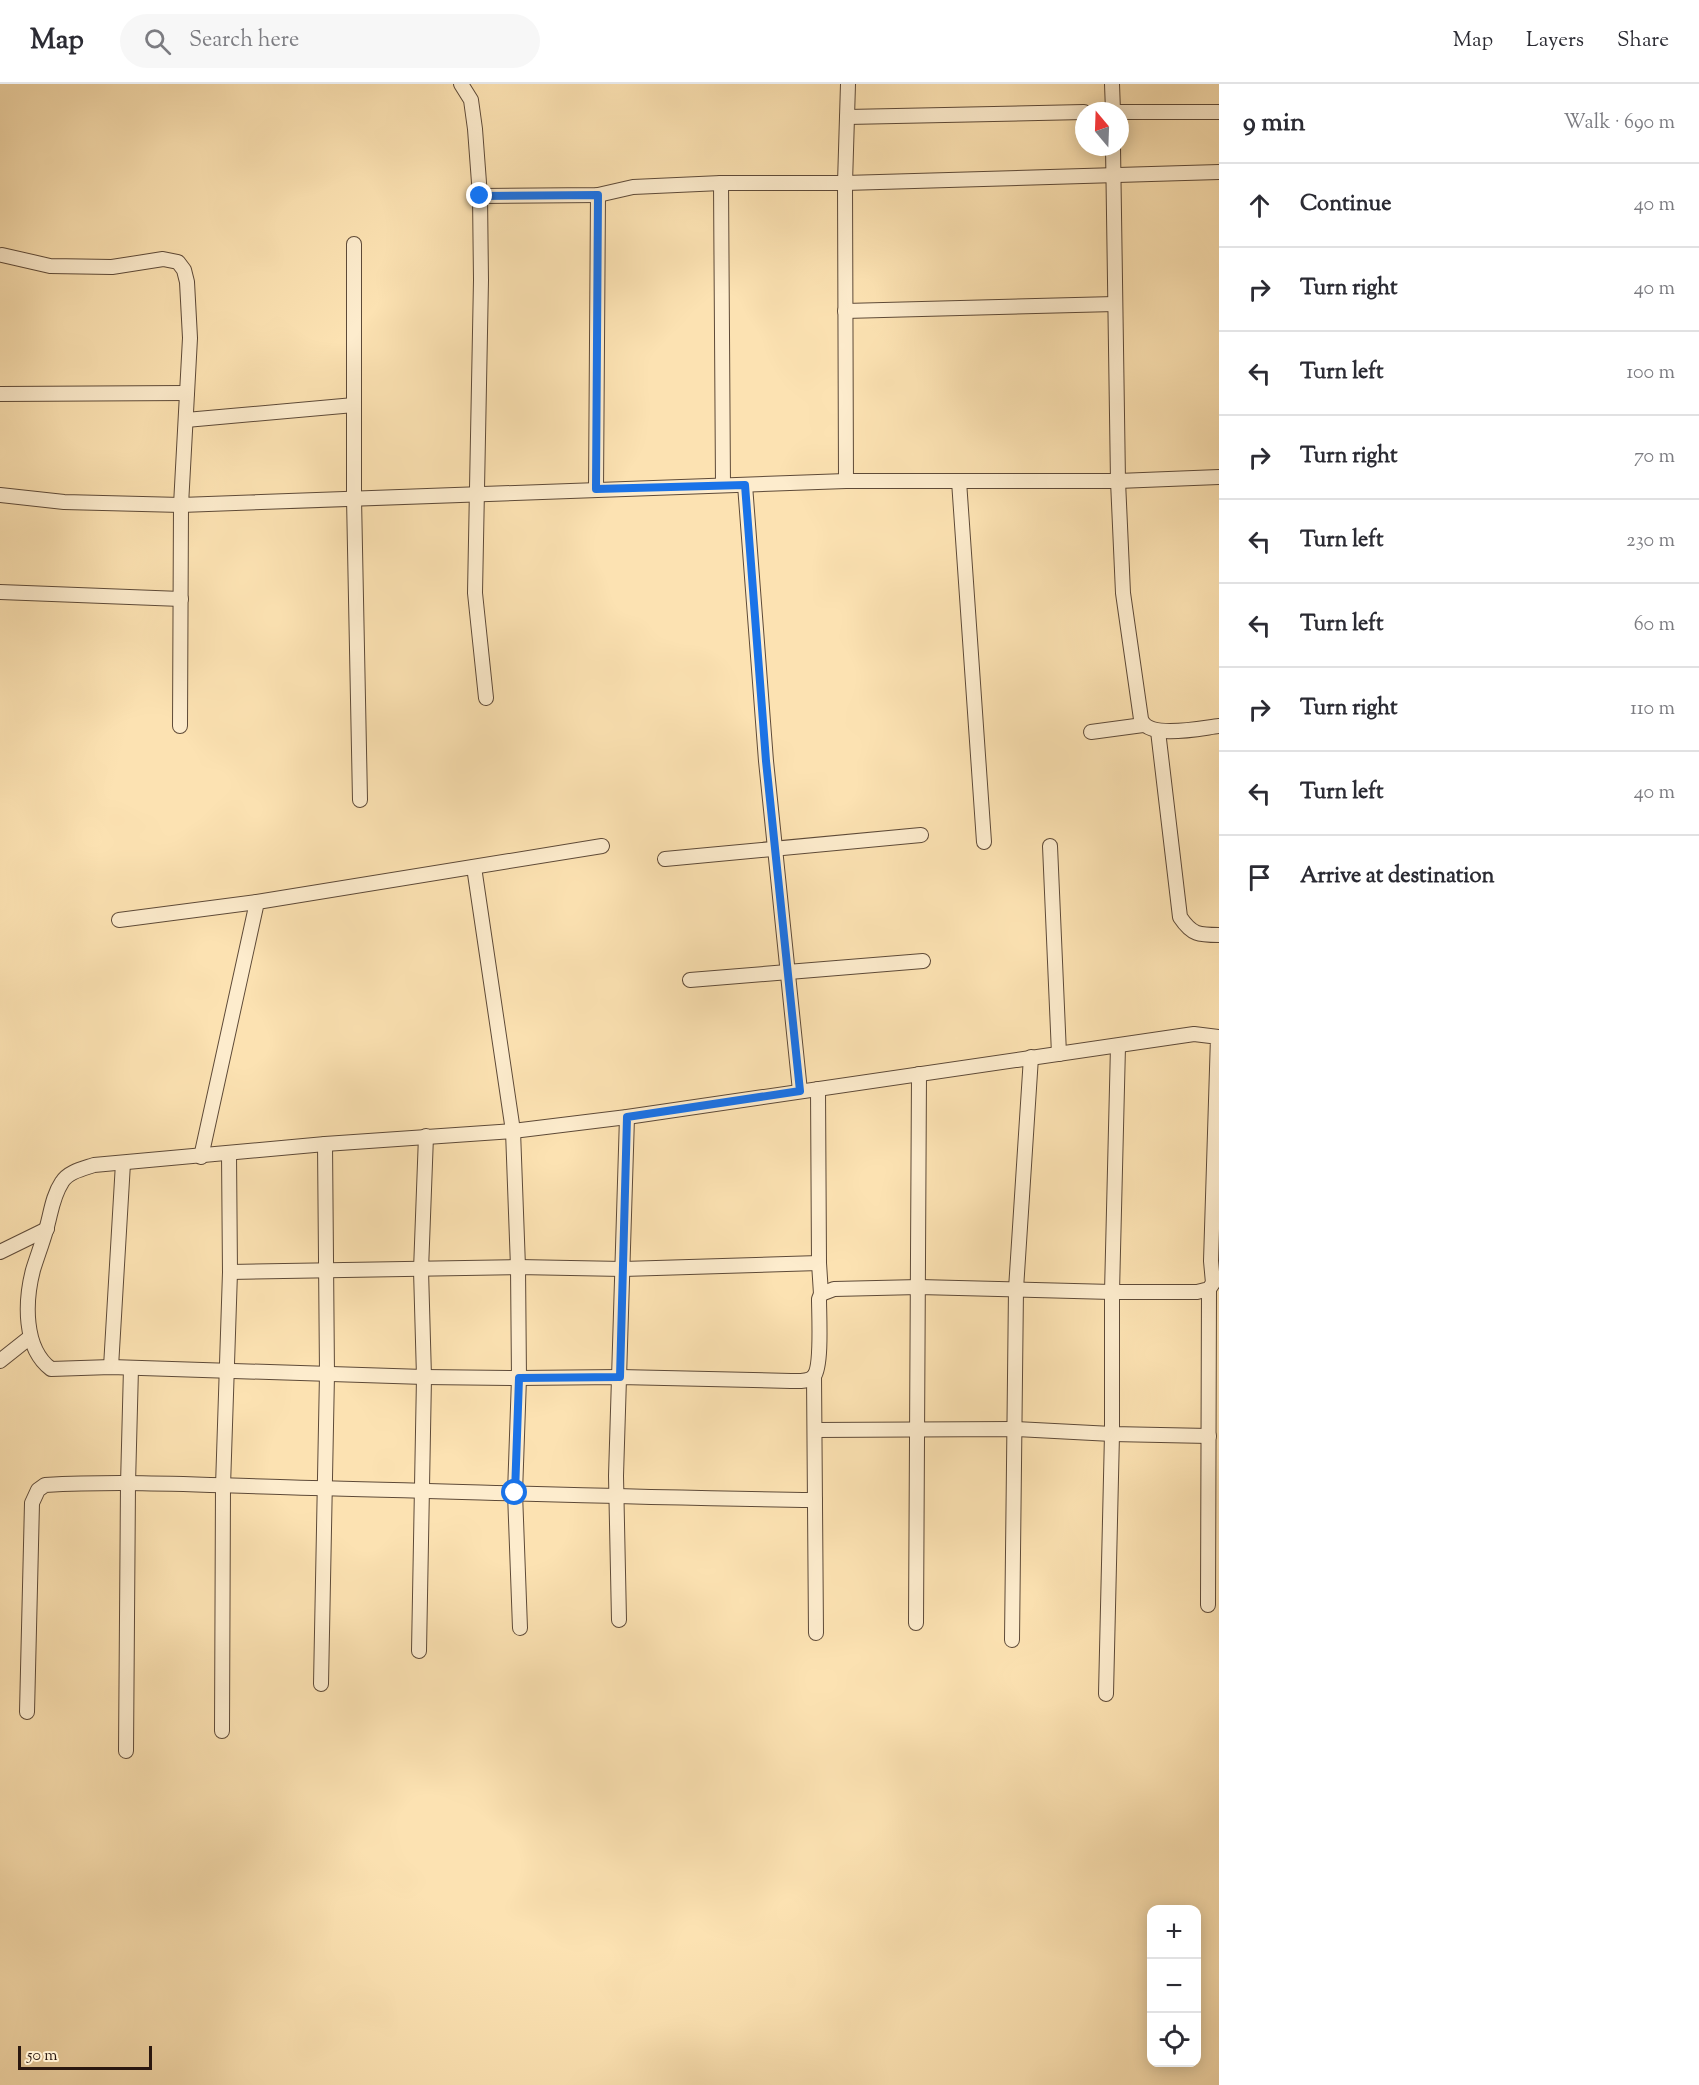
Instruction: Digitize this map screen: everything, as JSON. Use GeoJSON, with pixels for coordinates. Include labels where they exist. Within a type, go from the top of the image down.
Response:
{"type":"FeatureCollection","features":[{"type":"Feature","properties":{"kind":"street"},"geometry":{"type":"LineString","coordinates":[[461,84],[471,100],[480,196],[481,280],[475,593],[486,698]]}},
{"type":"Feature","properties":{"kind":"street"},"geometry":{"type":"LineString","coordinates":[[846,481],[845,183],[848,84]]}},
{"type":"Feature","properties":{"kind":"street"},"geometry":{"type":"LineString","coordinates":[[1112,84],[1113,102]]}},
{"type":"Feature","properties":{"kind":"street"},"geometry":{"type":"LineString","coordinates":[[847,117],[1075,112]]}},
{"type":"Feature","properties":{"kind":"street"},"geometry":{"type":"LineString","coordinates":[[1129,112],[1219,112]]}},
{"type":"Feature","properties":{"kind":"street"},"geometry":{"type":"LineString","coordinates":[[1113,156],[1118,481],[1123,593],[1143,725],[1148,729],[1158,731],[1219,726]]}},
{"type":"Feature","properties":{"kind":"street"},"geometry":{"type":"LineString","coordinates":[[480,196],[598,195],[633,187],[721,183],[845,183],[1219,172]]}},
{"type":"Feature","properties":{"kind":"street"},"geometry":{"type":"LineString","coordinates":[[721,183],[723,485]]}},
{"type":"Feature","properties":{"kind":"street"},"geometry":{"type":"LineString","coordinates":[[596,489],[598,195]]}},
{"type":"Feature","properties":{"kind":"street"},"geometry":{"type":"LineString","coordinates":[[354,244],[354,498],[360,800]]}},
{"type":"Feature","properties":{"kind":"street"},"geometry":{"type":"LineString","coordinates":[[2,255],[50,266],[112,267],[164,259],[178,262],[184,270],[187,282],[190,338],[181,505],[180,726]]}},
{"type":"Feature","properties":{"kind":"street"},"geometry":{"type":"LineString","coordinates":[[846,311],[1115,304]]}},
{"type":"Feature","properties":{"kind":"street"},"geometry":{"type":"LineString","coordinates":[[0,394],[187,393]]}},
{"type":"Feature","properties":{"kind":"street"},"geometry":{"type":"LineString","coordinates":[[186,420],[354,405]]}},
{"type":"Feature","properties":{"kind":"street"},"geometry":{"type":"LineString","coordinates":[[0,495],[64,502],[181,505],[846,481],[1118,481],[1219,477]]}},
{"type":"Feature","properties":{"kind":"street"},"geometry":{"type":"LineString","coordinates":[[958,481],[984,842]]}},
{"type":"Feature","properties":{"kind":"street"},"geometry":{"type":"LineString","coordinates":[[745,485],[760,692],[800,1091]]}},
{"type":"Feature","properties":{"kind":"street"},"geometry":{"type":"LineString","coordinates":[[0,592],[181,598]]}},
{"type":"Feature","properties":{"kind":"street"},"geometry":{"type":"LineString","coordinates":[[1091,732],[1143,725]]}},
{"type":"Feature","properties":{"kind":"street"},"geometry":{"type":"LineString","coordinates":[[1158,731],[1180,917],[1188,929],[1200,935],[1219,935]]}},
{"type":"Feature","properties":{"kind":"street"},"geometry":{"type":"LineString","coordinates":[[664,859],[921,835]]}},
{"type":"Feature","properties":{"kind":"street"},"geometry":{"type":"LineString","coordinates":[[119,920],[257,902],[602,846]]}},
{"type":"Feature","properties":{"kind":"street"},"geometry":{"type":"LineString","coordinates":[[1050,846],[1059,1054]]}},
{"type":"Feature","properties":{"kind":"street"},"geometry":{"type":"LineString","coordinates":[[474,867],[513,1131],[519,1378],[515,1493],[520,1628]]}},
{"type":"Feature","properties":{"kind":"street"},"geometry":{"type":"LineString","coordinates":[[201,1157],[257,902]]}},
{"type":"Feature","properties":{"kind":"street"},"geometry":{"type":"LineString","coordinates":[[690,980],[923,961]]}},
{"type":"Feature","properties":{"kind":"street"},"geometry":{"type":"LineString","coordinates":[[814,1376],[809,1380],[791,1381],[620,1377],[423,1377],[111,1367],[51,1369],[45,1364],[29,1338],[27,1316],[32,1272],[62,1180],[70,1174],[94,1165],[325,1144],[513,1131],[627,1117],[1031,1057],[1118,1047],[1194,1034],[1219,1036],[1211,1260],[1213,1283],[1209,1289],[1208,1605]]}},
{"type":"Feature","properties":{"kind":"street"},"geometry":{"type":"LineString","coordinates":[[1106,1694],[1118,1047]]}},
{"type":"Feature","properties":{"kind":"street"},"geometry":{"type":"LineString","coordinates":[[1012,1640],[1016,1289],[1031,1057]]}},
{"type":"Feature","properties":{"kind":"street"},"geometry":{"type":"LineString","coordinates":[[916,1623],[919,1074]]}},
{"type":"Feature","properties":{"kind":"street"},"geometry":{"type":"LineString","coordinates":[[816,1633],[814,1376],[818,1365],[821,1294],[818,1089]]}},
{"type":"Feature","properties":{"kind":"street"},"geometry":{"type":"LineString","coordinates":[[619,1620],[616,1476],[627,1117]]}},
{"type":"Feature","properties":{"kind":"street"},"geometry":{"type":"LineString","coordinates":[[419,1651],[423,1377],[421,1270],[426,1136]]}},
{"type":"Feature","properties":{"kind":"street"},"geometry":{"type":"LineString","coordinates":[[321,1684],[327,1374],[325,1144]]}},
{"type":"Feature","properties":{"kind":"street"},"geometry":{"type":"LineString","coordinates":[[222,1731],[223,1486],[230,1272],[229,1154]]}},
{"type":"Feature","properties":{"kind":"street"},"geometry":{"type":"LineString","coordinates":[[111,1367],[123,1164]]}},
{"type":"Feature","properties":{"kind":"street"},"geometry":{"type":"LineString","coordinates":[[0,1252],[47,1229]]}},
{"type":"Feature","properties":{"kind":"street"},"geometry":{"type":"LineString","coordinates":[[230,1272],[518,1267],[623,1269],[819,1263]]}},
{"type":"Feature","properties":{"kind":"street"},"geometry":{"type":"LineString","coordinates":[[821,1294],[834,1289],[919,1287],[1112,1292],[1197,1292],[1209,1289]]}},
{"type":"Feature","properties":{"kind":"street"},"geometry":{"type":"LineString","coordinates":[[0,1361],[29,1338]]}},
{"type":"Feature","properties":{"kind":"street"},"geometry":{"type":"LineString","coordinates":[[126,1750],[131,1368]]}},
{"type":"Feature","properties":{"kind":"street"},"geometry":{"type":"LineString","coordinates":[[815,1430],[1014,1429],[1209,1436]]}},
{"type":"Feature","properties":{"kind":"street"},"geometry":{"type":"LineString","coordinates":[[27,1712],[32,1503],[38,1490],[45,1485],[128,1484],[515,1493],[618,1498],[815,1500]]}},
{"type":"Feature","properties":{"kind":"route"},"geometry":{"type":"LineString","coordinates":[[480,196],[598,195],[596,489],[745,485],[766,761],[800,1091],[627,1117],[620,1377],[519,1378],[515,1493]]}}]}
